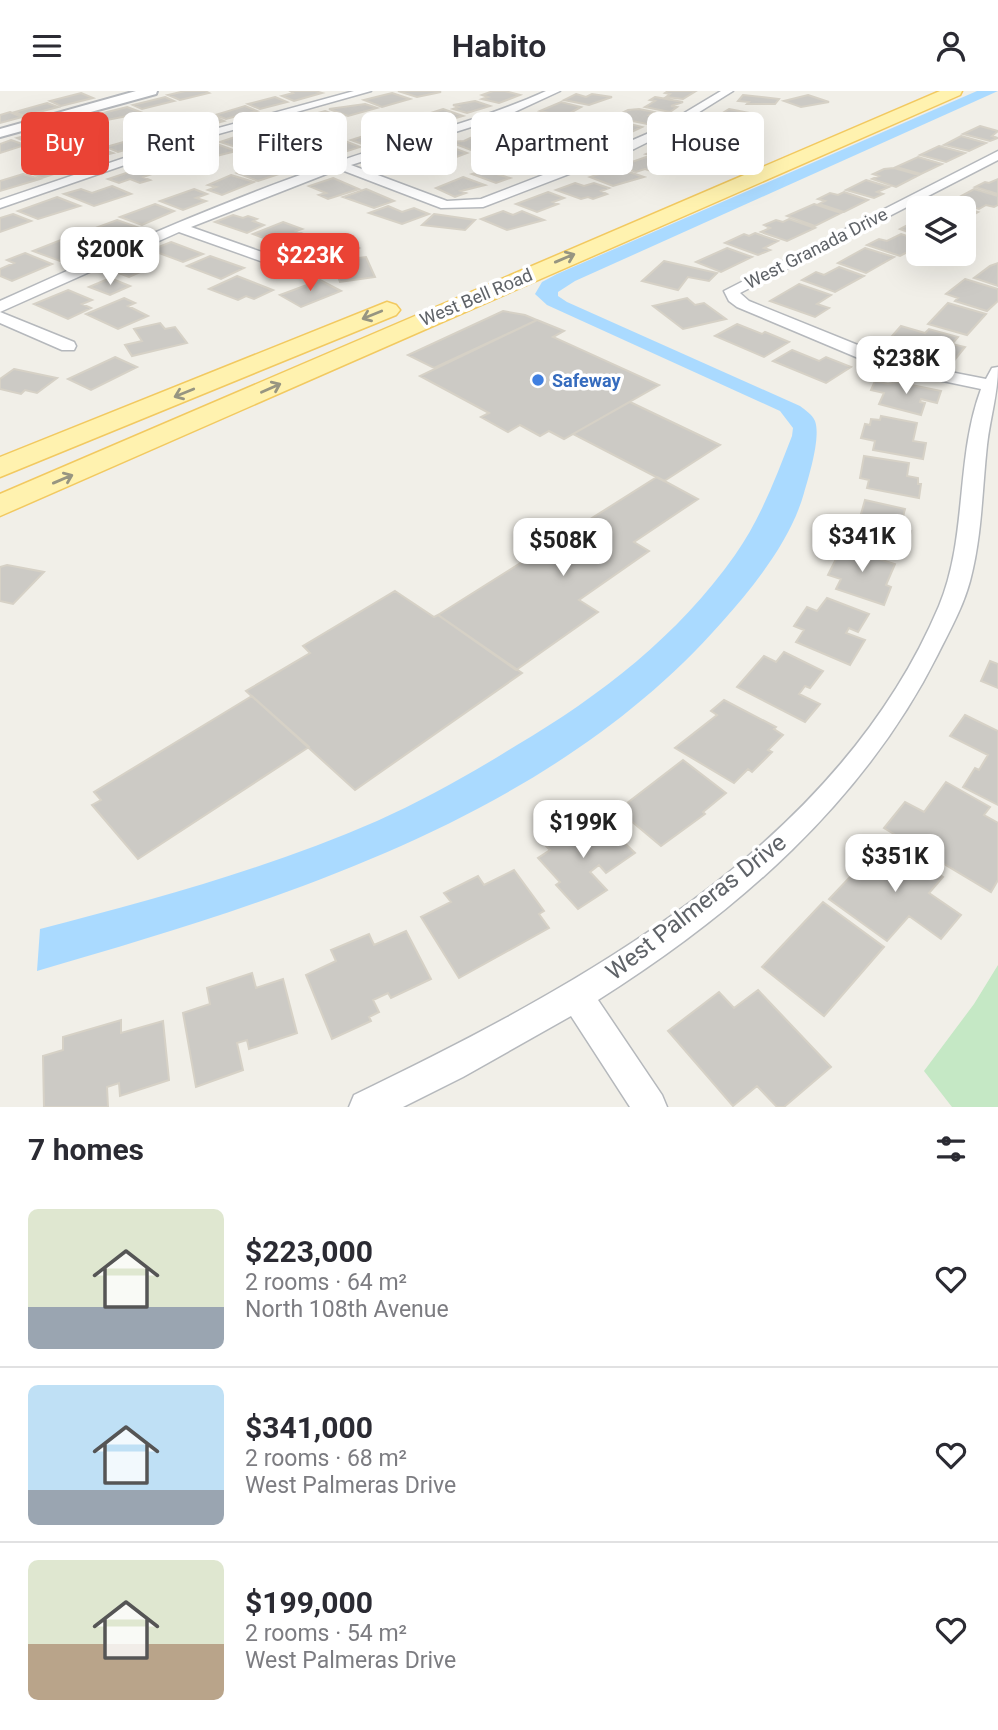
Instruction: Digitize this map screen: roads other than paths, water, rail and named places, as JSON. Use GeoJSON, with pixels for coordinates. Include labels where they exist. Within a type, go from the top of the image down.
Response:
{"type":"FeatureCollection","features":[{"type":"Feature","properties":{"kind":"main road"},"geometry":{"type":"LineString","coordinates":[[685,186],[915,91]]}},
{"type":"Feature","properties":{"kind":"main road","name":"West Bell Road"},"geometry":{"type":"LineString","coordinates":[[0,506],[954,91]]}},
{"type":"Feature","properties":{"kind":"main road","name":"West Bell Road"},"geometry":{"type":"LineString","coordinates":[[0,468],[404,302]]}},
{"type":"Feature","properties":{"kind":"main road"},"geometry":{"type":"LineString","coordinates":[[315,339],[345,355]]}},
{"type":"Feature","properties":{"kind":"street"},"geometry":{"type":"LineString","coordinates":[[0,133],[151,91]]}},
{"type":"Feature","properties":{"kind":"street"},"geometry":{"type":"LineString","coordinates":[[0,204],[43,187],[193,138],[366,91]]}},
{"type":"Feature","properties":{"kind":"street"},"geometry":{"type":"LineString","coordinates":[[347,163],[482,121],[555,91]]}},
{"type":"Feature","properties":{"kind":"street"},"geometry":{"type":"LineString","coordinates":[[347,168],[446,205],[483,203],[630,146],[660,132],[728,91]]}},
{"type":"Feature","properties":{"kind":"street","name":"West Granada Drive"},"geometry":{"type":"LineString","coordinates":[[994,379],[938,375],[869,356],[743,304],[734,298],[732,291],[998,155]]}},
{"type":"Feature","properties":{"kind":"street"},"geometry":{"type":"LineString","coordinates":[[0,307],[177,227],[314,175]]}},
{"type":"Feature","properties":{"kind":"street"},"geometry":{"type":"LineString","coordinates":[[177,227],[288,266]]}},
{"type":"Feature","properties":{"kind":"street"},"geometry":{"type":"LineString","coordinates":[[0,317],[68,346]]}},
{"type":"Feature","properties":{"kind":"street","name":"West Palmeras Drive"},"geometry":{"type":"LineString","coordinates":[[366,1107],[459,1063],[577,997],[690,918],[769,855],[827,799],[905,697],[933,644],[962,570],[973,497],[976,444],[994,379]]}},
{"type":"Feature","properties":{"kind":"street"},"geometry":{"type":"LineString","coordinates":[[577,997],[650,1107]]}},
{"type":"Feature","properties":{"kind":"water"},"geometry":{"type":"Polygon","coordinates":[[[977,91],[998,91],[575,281],[558,292],[558,296],[567,302],[800,406],[815,421],[815,446],[809,477],[798,511],[781,545],[759,578],[722,622],[653,691],[576,750],[493,800],[406,844],[315,881],[222,914],[37,971],[40,929],[253,868],[295,854],[395,813],[466,776],[548,726],[608,684],[663,637],[713,584],[744,541],[774,482],[793,428],[780,411],[547,305],[535,294],[542,282],[557,274],[977,91]]]}},
{"type":"Feature","properties":{"kind":"place","name":"Safeway"},"geometry":{"type":"Point","coordinates":[538,380]}}]}
